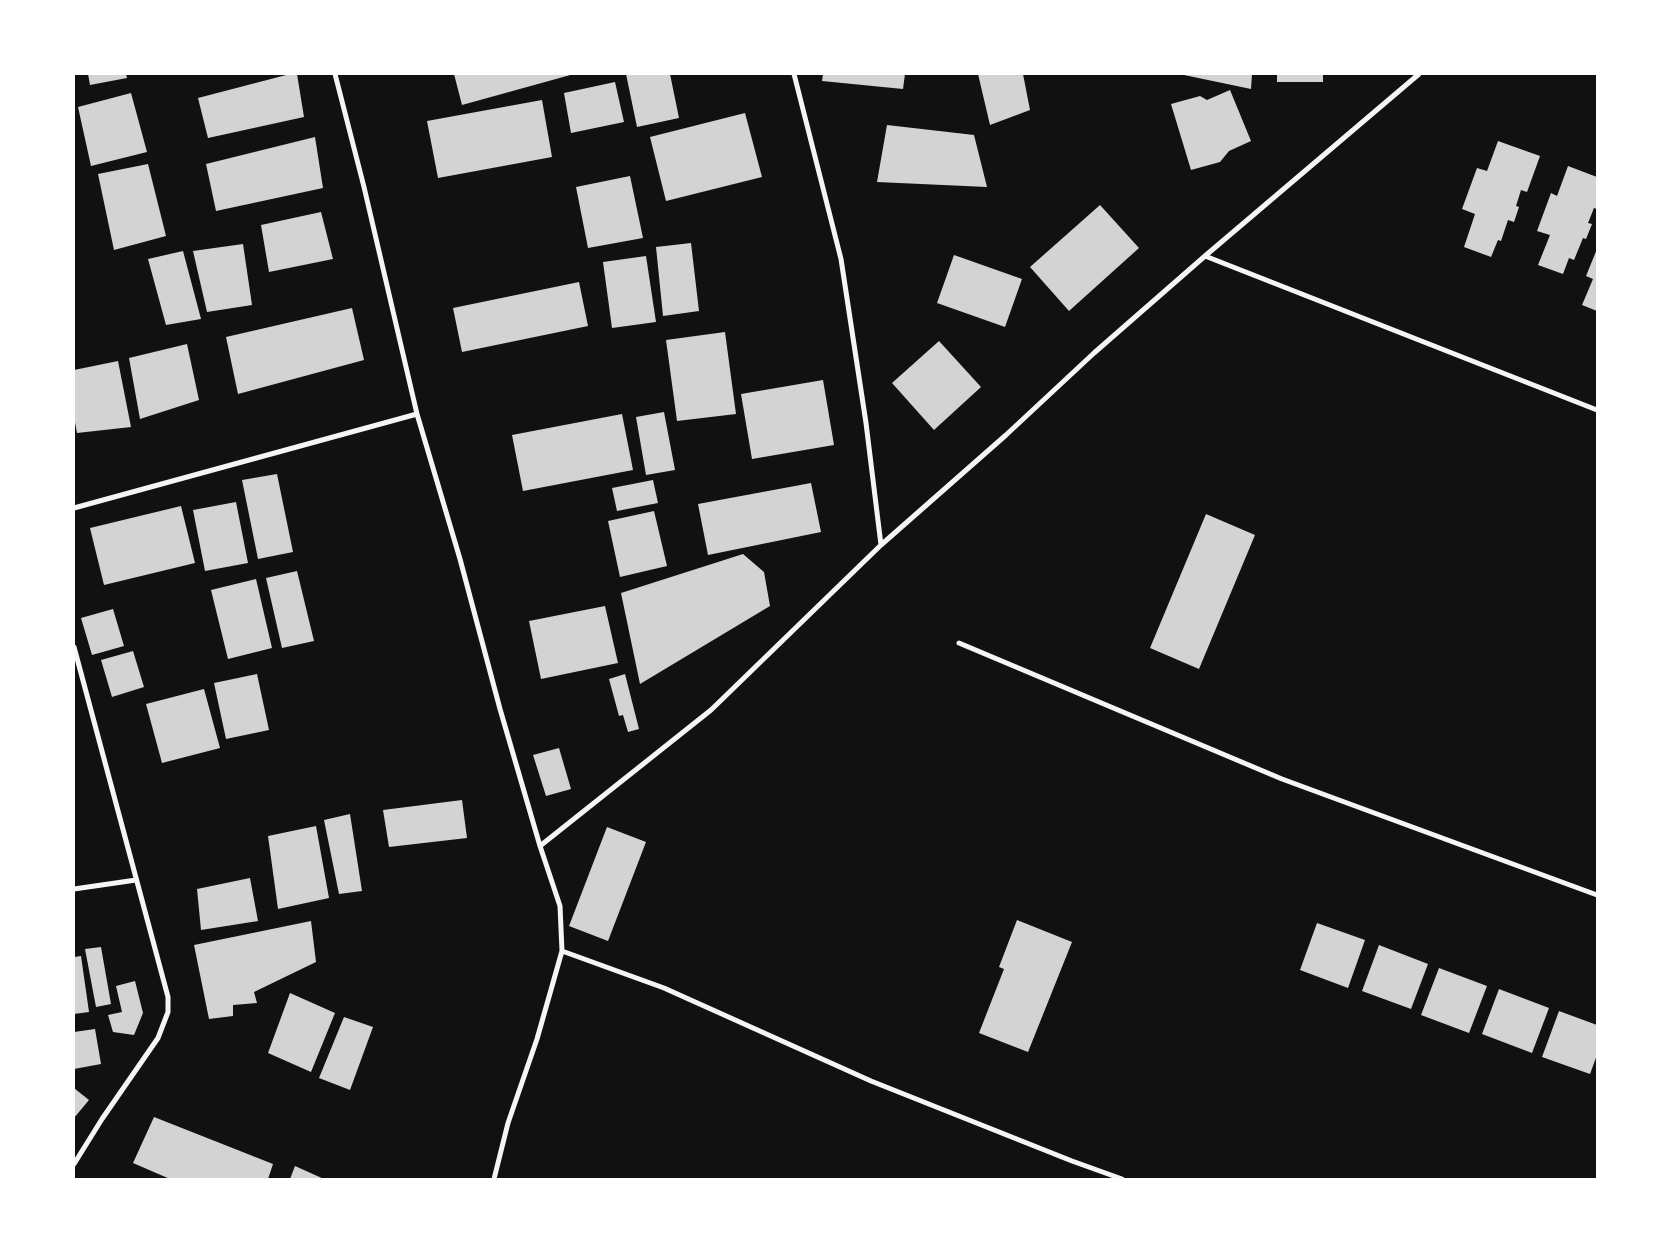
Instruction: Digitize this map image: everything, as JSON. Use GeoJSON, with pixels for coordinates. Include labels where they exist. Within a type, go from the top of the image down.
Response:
{"type":"FeatureCollection","features":[{"type":"Feature","properties":{"kind":"street"},"geometry":{"type":"LineString","coordinates":[[335,74],[364,187],[417,414],[460,559],[500,709],[540,846],[560,906],[562,952],[508,1123],[494,1179]]}},
{"type":"Feature","properties":{"kind":"street"},"geometry":{"type":"LineString","coordinates":[[794,74],[841,259],[866,423],[881,545]]}},
{"type":"Feature","properties":{"kind":"street"},"geometry":{"type":"LineString","coordinates":[[540,846],[711,710],[881,545],[1006,435],[1094,353],[1204,256],[1419,74]]}},
{"type":"Feature","properties":{"kind":"street"},"geometry":{"type":"LineString","coordinates":[[1204,256],[1597,410]]}},
{"type":"Feature","properties":{"kind":"street"},"geometry":{"type":"LineString","coordinates":[[74,508],[417,414]]}},
{"type":"Feature","properties":{"kind":"street"},"geometry":{"type":"LineString","coordinates":[[959,642],[1282,778],[1597,896]]}},
{"type":"Feature","properties":{"kind":"street"},"geometry":{"type":"LineString","coordinates":[[74,647],[168,997],[168,1012],[158,1038],[102,1119],[74,1164]]}},
{"type":"Feature","properties":{"kind":"street"},"geometry":{"type":"LineString","coordinates":[[74,889],[136,880]]}},
{"type":"Feature","properties":{"kind":"street"},"geometry":{"type":"LineString","coordinates":[[562,952],[664,988],[871,1081],[1122,1179]]}},
{"type":"Feature","properties":{"kind":"building"},"geometry":{"type":"Polygon","coordinates":[[[88,74],[126,74],[127,78],[90,85],[88,74]]]}},
{"type":"Feature","properties":{"kind":"building"},"geometry":{"type":"Polygon","coordinates":[[[290,74],[297,74],[304,117],[208,138],[198,98],[290,74]]]}},
{"type":"Feature","properties":{"kind":"building"},"geometry":{"type":"Polygon","coordinates":[[[454,74],[574,74],[462,105],[454,74]]]}},
{"type":"Feature","properties":{"kind":"building"},"geometry":{"type":"Polygon","coordinates":[[[626,74],[670,74],[679,118],[637,127],[626,74]]]}},
{"type":"Feature","properties":{"kind":"building"},"geometry":{"type":"Polygon","coordinates":[[[823,74],[905,74],[903,89],[822,81],[823,74]]]}},
{"type":"Feature","properties":{"kind":"building"},"geometry":{"type":"Polygon","coordinates":[[[978,74],[1023,74],[1030,110],[990,125],[978,74]]]}},
{"type":"Feature","properties":{"kind":"building"},"geometry":{"type":"Polygon","coordinates":[[[1252,74],[1251,89],[1184,75],[1252,74]]]}},
{"type":"Feature","properties":{"kind":"building"},"geometry":{"type":"Polygon","coordinates":[[[1277,74],[1323,74],[1323,82],[1277,82],[1277,74]]]}},
{"type":"Feature","properties":{"kind":"building"},"geometry":{"type":"Polygon","coordinates":[[[615,82],[624,122],[571,133],[564,93],[615,82]]]}},
{"type":"Feature","properties":{"kind":"building"},"geometry":{"type":"Polygon","coordinates":[[[1230,90],[1251,141],[1229,151],[1220,162],[1191,170],[1171,104],[1200,96],[1207,100],[1230,90]]]}},
{"type":"Feature","properties":{"kind":"building"},"geometry":{"type":"Polygon","coordinates":[[[131,93],[147,152],[91,166],[78,107],[131,93]]]}},
{"type":"Feature","properties":{"kind":"building"},"geometry":{"type":"Polygon","coordinates":[[[542,100],[552,157],[438,178],[427,121],[542,100]]]}},
{"type":"Feature","properties":{"kind":"building"},"geometry":{"type":"Polygon","coordinates":[[[745,113],[762,177],[666,201],[650,137],[745,113]]]}},
{"type":"Feature","properties":{"kind":"building"},"geometry":{"type":"Polygon","coordinates":[[[887,125],[974,135],[987,187],[877,182],[887,125]]]}},
{"type":"Feature","properties":{"kind":"building"},"geometry":{"type":"Polygon","coordinates":[[[315,137],[323,188],[216,211],[206,164],[315,137]]]}},
{"type":"Feature","properties":{"kind":"building"},"geometry":{"type":"Polygon","coordinates":[[[1498,141],[1540,156],[1527,192],[1521,190],[1516,206],[1519,207],[1514,222],[1508,220],[1501,241],[1498,240],[1491,257],[1464,247],[1475,214],[1462,209],[1477,168],[1487,171],[1498,141]]]}},
{"type":"Feature","properties":{"kind":"building"},"geometry":{"type":"Polygon","coordinates":[[[148,164],[166,236],[114,250],[98,174],[148,164]]]}},
{"type":"Feature","properties":{"kind":"building"},"geometry":{"type":"Polygon","coordinates":[[[1568,166],[1597,177],[1597,209],[1594,208],[1588,223],[1592,224],[1586,239],[1583,238],[1574,260],[1569,258],[1563,274],[1538,265],[1550,235],[1537,231],[1551,193],[1557,196],[1568,166]]]}},
{"type":"Feature","properties":{"kind":"building"},"geometry":{"type":"Polygon","coordinates":[[[630,176],[643,238],[588,248],[576,187],[630,176]]]}},
{"type":"Feature","properties":{"kind":"building"},"geometry":{"type":"Polygon","coordinates":[[[1100,205],[1139,248],[1069,311],[1030,267],[1100,205]]]}},
{"type":"Feature","properties":{"kind":"building"},"geometry":{"type":"Polygon","coordinates":[[[321,212],[333,259],[269,272],[261,225],[321,212]]]}},
{"type":"Feature","properties":{"kind":"building"},"geometry":{"type":"Polygon","coordinates":[[[691,243],[699,311],[663,316],[656,247],[691,243]]]}},
{"type":"Feature","properties":{"kind":"building"},"geometry":{"type":"Polygon","coordinates":[[[243,244],[252,305],[207,312],[193,251],[243,244]]]}},
{"type":"Feature","properties":{"kind":"building"},"geometry":{"type":"Polygon","coordinates":[[[1597,249],[1597,311],[1582,305],[1593,279],[1586,276],[1597,249]]]}},
{"type":"Feature","properties":{"kind":"building"},"geometry":{"type":"Polygon","coordinates":[[[183,251],[201,319],[166,325],[148,259],[183,251]]]}},
{"type":"Feature","properties":{"kind":"building"},"geometry":{"type":"Polygon","coordinates":[[[954,255],[1022,279],[1005,327],[937,303],[954,255]]]}},
{"type":"Feature","properties":{"kind":"building"},"geometry":{"type":"Polygon","coordinates":[[[646,256],[656,322],[612,328],[603,262],[646,256]]]}},
{"type":"Feature","properties":{"kind":"building"},"geometry":{"type":"Polygon","coordinates":[[[579,282],[588,326],[462,352],[453,308],[579,282]]]}},
{"type":"Feature","properties":{"kind":"building"},"geometry":{"type":"Polygon","coordinates":[[[352,308],[364,360],[238,394],[226,337],[352,308]]]}},
{"type":"Feature","properties":{"kind":"building"},"geometry":{"type":"Polygon","coordinates":[[[725,332],[736,414],[677,421],[666,340],[725,332]]]}},
{"type":"Feature","properties":{"kind":"building"},"geometry":{"type":"Polygon","coordinates":[[[939,341],[981,387],[934,430],[892,383],[939,341]]]}},
{"type":"Feature","properties":{"kind":"building"},"geometry":{"type":"Polygon","coordinates":[[[187,344],[199,400],[140,419],[129,358],[187,344]]]}},
{"type":"Feature","properties":{"kind":"building"},"geometry":{"type":"Polygon","coordinates":[[[118,361],[131,427],[77,433],[74,417],[74,370],[118,361]]]}},
{"type":"Feature","properties":{"kind":"building"},"geometry":{"type":"Polygon","coordinates":[[[823,380],[834,445],[752,459],[741,394],[823,380]]]}},
{"type":"Feature","properties":{"kind":"building"},"geometry":{"type":"Polygon","coordinates":[[[664,412],[675,470],[646,475],[636,417],[664,412]]]}},
{"type":"Feature","properties":{"kind":"building"},"geometry":{"type":"Polygon","coordinates":[[[622,414],[633,470],[523,491],[512,435],[622,414]]]}},
{"type":"Feature","properties":{"kind":"building"},"geometry":{"type":"Polygon","coordinates":[[[277,474],[293,552],[258,559],[242,480],[277,474]]]}},
{"type":"Feature","properties":{"kind":"building"},"geometry":{"type":"Polygon","coordinates":[[[653,480],[658,503],[617,511],[612,488],[653,480]]]}},
{"type":"Feature","properties":{"kind":"building"},"geometry":{"type":"Polygon","coordinates":[[[811,483],[821,532],[708,555],[698,504],[811,483]]]}},
{"type":"Feature","properties":{"kind":"building"},"geometry":{"type":"Polygon","coordinates":[[[236,502],[248,563],[205,571],[193,510],[236,502]]]}},
{"type":"Feature","properties":{"kind":"building"},"geometry":{"type":"Polygon","coordinates":[[[181,506],[195,563],[104,585],[90,528],[181,506]]]}},
{"type":"Feature","properties":{"kind":"building"},"geometry":{"type":"Polygon","coordinates":[[[654,511],[667,566],[620,577],[608,521],[654,511]]]}},
{"type":"Feature","properties":{"kind":"building"},"geometry":{"type":"Polygon","coordinates":[[[1206,514],[1255,535],[1199,669],[1150,648],[1206,514]]]}},
{"type":"Feature","properties":{"kind":"building"},"geometry":{"type":"Polygon","coordinates":[[[743,554],[764,572],[770,606],[640,684],[621,593],[743,554]]]}},
{"type":"Feature","properties":{"kind":"building"},"geometry":{"type":"Polygon","coordinates":[[[297,571],[314,641],[282,648],[266,578],[297,571]]]}},
{"type":"Feature","properties":{"kind":"building"},"geometry":{"type":"Polygon","coordinates":[[[256,579],[272,648],[228,659],[211,590],[256,579]]]}},
{"type":"Feature","properties":{"kind":"building"},"geometry":{"type":"Polygon","coordinates":[[[605,606],[618,663],[541,679],[529,621],[605,606]]]}},
{"type":"Feature","properties":{"kind":"building"},"geometry":{"type":"Polygon","coordinates":[[[113,609],[124,646],[92,655],[81,618],[113,609]]]}},
{"type":"Feature","properties":{"kind":"building"},"geometry":{"type":"Polygon","coordinates":[[[133,651],[144,687],[112,697],[101,660],[133,651]]]}},
{"type":"Feature","properties":{"kind":"building"},"geometry":{"type":"Polygon","coordinates":[[[257,674],[269,730],[226,739],[214,683],[257,674]]]}},
{"type":"Feature","properties":{"kind":"building"},"geometry":{"type":"Polygon","coordinates":[[[625,674],[639,729],[628,732],[623,715],[619,716],[609,679],[625,674]]]}},
{"type":"Feature","properties":{"kind":"building"},"geometry":{"type":"Polygon","coordinates":[[[204,689],[220,748],[162,763],[146,704],[204,689]]]}},
{"type":"Feature","properties":{"kind":"building"},"geometry":{"type":"Polygon","coordinates":[[[559,748],[571,789],[546,796],[533,755],[559,748]]]}},
{"type":"Feature","properties":{"kind":"building"},"geometry":{"type":"Polygon","coordinates":[[[462,800],[467,838],[389,847],[383,810],[462,800]]]}},
{"type":"Feature","properties":{"kind":"building"},"geometry":{"type":"Polygon","coordinates":[[[350,814],[362,891],[339,894],[324,820],[350,814]]]}},
{"type":"Feature","properties":{"kind":"building"},"geometry":{"type":"Polygon","coordinates":[[[316,826],[329,898],[278,909],[268,836],[316,826]]]}},
{"type":"Feature","properties":{"kind":"building"},"geometry":{"type":"Polygon","coordinates":[[[607,827],[646,842],[608,941],[569,926],[607,827]]]}},
{"type":"Feature","properties":{"kind":"building"},"geometry":{"type":"Polygon","coordinates":[[[250,878],[258,921],[201,930],[197,889],[250,878]]]}},
{"type":"Feature","properties":{"kind":"building"},"geometry":{"type":"Polygon","coordinates":[[[1017,920],[1072,942],[1028,1052],[979,1033],[1004,969],[999,967],[1017,920]]]}},
{"type":"Feature","properties":{"kind":"building"},"geometry":{"type":"Polygon","coordinates":[[[311,921],[316,962],[254,992],[257,1003],[233,1005],[233,1016],[209,1019],[194,945],[311,921]]]}},
{"type":"Feature","properties":{"kind":"building"},"geometry":{"type":"Polygon","coordinates":[[[1317,923],[1365,940],[1348,988],[1300,970],[1317,923]]]}},
{"type":"Feature","properties":{"kind":"building"},"geometry":{"type":"Polygon","coordinates":[[[1379,945],[1428,964],[1411,1009],[1362,991],[1379,945]]]}},
{"type":"Feature","properties":{"kind":"building"},"geometry":{"type":"Polygon","coordinates":[[[101,947],[111,1004],[96,1007],[85,949],[101,947]]]}},
{"type":"Feature","properties":{"kind":"building"},"geometry":{"type":"Polygon","coordinates":[[[81,956],[89,1012],[74,1014],[74,957],[81,956]]]}},
{"type":"Feature","properties":{"kind":"building"},"geometry":{"type":"Polygon","coordinates":[[[1439,968],[1487,986],[1469,1033],[1421,1015],[1439,968]]]}},
{"type":"Feature","properties":{"kind":"building"},"geometry":{"type":"Polygon","coordinates":[[[135,981],[143,1013],[134,1035],[113,1032],[108,1015],[122,1012],[116,986],[135,981]]]}},
{"type":"Feature","properties":{"kind":"building"},"geometry":{"type":"Polygon","coordinates":[[[1499,989],[1549,1008],[1532,1053],[1482,1034],[1499,989]]]}},
{"type":"Feature","properties":{"kind":"building"},"geometry":{"type":"Polygon","coordinates":[[[290,993],[335,1013],[311,1072],[268,1053],[290,993]]]}},
{"type":"Feature","properties":{"kind":"building"},"geometry":{"type":"Polygon","coordinates":[[[1559,1011],[1597,1025],[1597,1055],[1590,1074],[1542,1057],[1559,1011]]]}},
{"type":"Feature","properties":{"kind":"building"},"geometry":{"type":"Polygon","coordinates":[[[344,1017],[373,1027],[350,1090],[319,1078],[344,1017]]]}},
{"type":"Feature","properties":{"kind":"building"},"geometry":{"type":"Polygon","coordinates":[[[95,1029],[101,1064],[74,1069],[74,1032],[95,1029]]]}},
{"type":"Feature","properties":{"kind":"building"},"geometry":{"type":"Polygon","coordinates":[[[74,1088],[89,1100],[74,1118],[74,1088]]]}},
{"type":"Feature","properties":{"kind":"building"},"geometry":{"type":"Polygon","coordinates":[[[154,1117],[273,1164],[268,1179],[170,1179],[133,1163],[154,1117]]]}},
{"type":"Feature","properties":{"kind":"building"},"geometry":{"type":"Polygon","coordinates":[[[295,1166],[324,1179],[290,1179],[295,1166]]]}}]}
